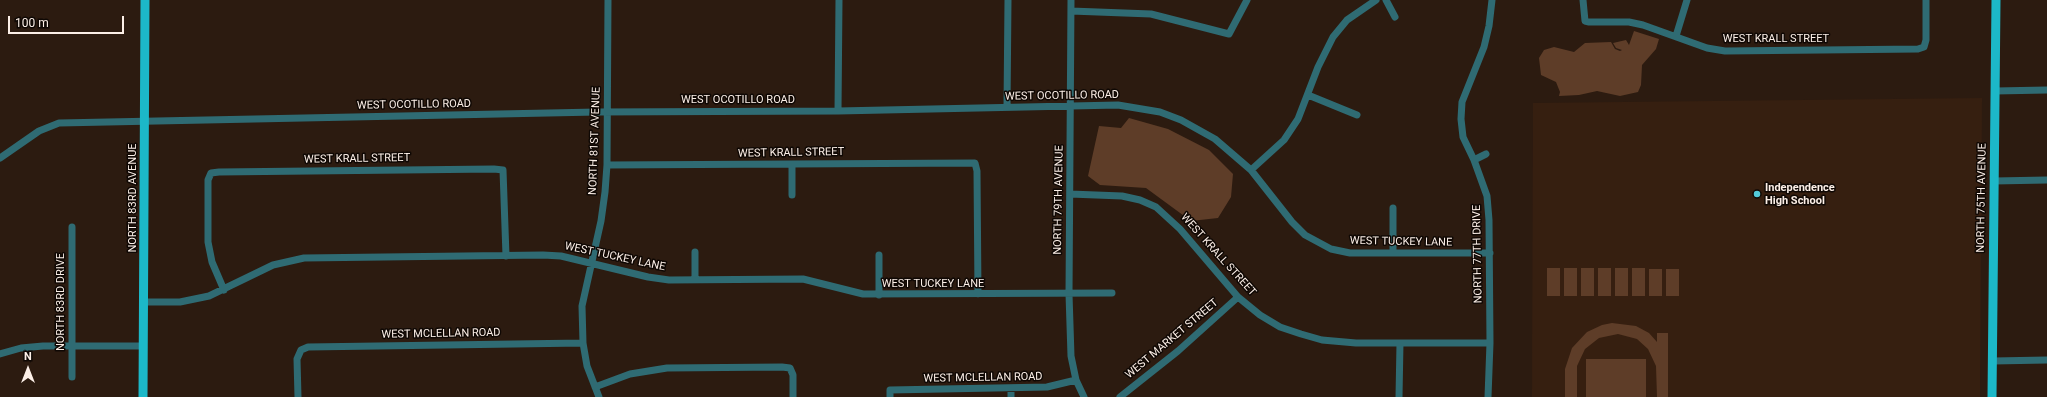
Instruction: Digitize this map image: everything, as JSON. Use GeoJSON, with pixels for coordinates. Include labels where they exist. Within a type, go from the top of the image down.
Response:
{"type":"FeatureCollection","features":[{"type":"Feature","properties":{"kind":"main road","name":"NORTH 83RD AVENUE"},"geometry":{"type":"LineString","coordinates":[[143,397],[145,0]]}},
{"type":"Feature","properties":{"kind":"main road","name":"NORTH 75TH AVENUE"},"geometry":{"type":"LineString","coordinates":[[1992,397],[1996,0]]}},
{"type":"Feature","properties":{"kind":"street","name":"NORTH 81ST AVENUE"},"geometry":{"type":"LineString","coordinates":[[599,397],[588,366],[583,344],[582,306],[604,204],[607,165],[608,0]]}},
{"type":"Feature","properties":{"kind":"street"},"geometry":{"type":"LineString","coordinates":[[838,111],[839,0]]}},
{"type":"Feature","properties":{"kind":"street"},"geometry":{"type":"LineString","coordinates":[[1006,107],[1008,0]]}},
{"type":"Feature","properties":{"kind":"street","name":"NORTH 79TH AVENUE"},"geometry":{"type":"LineString","coordinates":[[1071,0],[1069,294],[1071,356],[1076,380],[1084,397]]}},
{"type":"Feature","properties":{"kind":"street"},"geometry":{"type":"LineString","coordinates":[[1071,11],[1151,14],[1229,34],[1247,0]]}},
{"type":"Feature","properties":{"kind":"street"},"geometry":{"type":"LineString","coordinates":[[1251,170],[1284,140],[1298,119],[1318,67],[1333,37],[1347,20],[1376,0]]}},
{"type":"Feature","properties":{"kind":"street"},"geometry":{"type":"LineString","coordinates":[[1386,0],[1395,17]]}},
{"type":"Feature","properties":{"kind":"street","name":"NORTH 77TH DRIVE"},"geometry":{"type":"LineString","coordinates":[[1488,397],[1490,343],[1490,254],[1487,196],[1474,160],[1463,137],[1461,119],[1462,102],[1484,47],[1489,26],[1492,0]]}},
{"type":"Feature","properties":{"kind":"street","name":"WEST KRALL STREET"},"geometry":{"type":"LineString","coordinates":[[1583,0],[1584,21],[1629,22],[1643,25],[1707,48],[1725,51],[1918,49],[1924,47],[1926,40],[1926,0]]}},
{"type":"Feature","properties":{"kind":"street"},"geometry":{"type":"LineString","coordinates":[[1676,36],[1687,0]]}},
{"type":"Feature","properties":{"kind":"street"},"geometry":{"type":"LineString","coordinates":[[1995,91],[2047,90]]}},
{"type":"Feature","properties":{"kind":"street"},"geometry":{"type":"LineString","coordinates":[[1308,95],[1357,115]]}},
{"type":"Feature","properties":{"kind":"street","name":"WEST OCOTILLO ROAD"},"geometry":{"type":"LineString","coordinates":[[0,158],[39,131],[59,123],[608,112],[838,111],[1118,105],[1154,111],[1174,117],[1200,129],[1215,139],[1251,170]]}},
{"type":"Feature","properties":{"kind":"street"},"geometry":{"type":"LineString","coordinates":[[1474,160],[1486,154]]}},
{"type":"Feature","properties":{"kind":"street","name":"WEST KRALL STREET"},"geometry":{"type":"LineString","coordinates":[[607,165],[975,162],[977,171],[978,294]]}},
{"type":"Feature","properties":{"kind":"street"},"geometry":{"type":"LineString","coordinates":[[792,164],[792,195]]}},
{"type":"Feature","properties":{"kind":"street","name":"WEST KRALL STREET"},"geometry":{"type":"LineString","coordinates":[[224,290],[209,253],[208,180],[211,173],[503,170],[506,256]]}},
{"type":"Feature","properties":{"kind":"street","name":"WEST TUCKEY LANE"},"geometry":{"type":"LineString","coordinates":[[1251,170],[1292,222],[1305,235],[1318,243],[1350,253],[1490,254]]}},
{"type":"Feature","properties":{"kind":"street"},"geometry":{"type":"LineString","coordinates":[[1994,181],[2047,180]]}},
{"type":"Feature","properties":{"kind":"street","name":"WEST KRALL STREET"},"geometry":{"type":"LineString","coordinates":[[1070,194],[1122,196],[1140,200],[1156,207],[1180,229],[1238,297],[1260,315],[1280,327],[1301,334],[1336,342],[1490,343]]}},
{"type":"Feature","properties":{"kind":"street"},"geometry":{"type":"LineString","coordinates":[[1393,208],[1394,253]]}},
{"type":"Feature","properties":{"kind":"street","name":"NORTH 83RD DRIVE"},"geometry":{"type":"LineString","coordinates":[[72,227],[72,377]]}},
{"type":"Feature","properties":{"kind":"street"},"geometry":{"type":"LineString","coordinates":[[694,252],[694,280]]}},
{"type":"Feature","properties":{"kind":"street"},"geometry":{"type":"LineString","coordinates":[[879,255],[879,295]]}},
{"type":"Feature","properties":{"kind":"street","name":"WEST TUCKEY LANE"},"geometry":{"type":"LineString","coordinates":[[144,302],[186,301],[209,296],[224,290],[273,264],[304,258],[506,256],[561,256],[648,277],[694,280],[803,279],[852,292],[879,295],[1112,293]]}},
{"type":"Feature","properties":{"kind":"street","name":"WEST MARKET STREET"},"geometry":{"type":"LineString","coordinates":[[1120,397],[1178,351],[1238,297]]}},
{"type":"Feature","properties":{"kind":"street"},"geometry":{"type":"LineString","coordinates":[[1399,397],[1400,343]]}},
{"type":"Feature","properties":{"kind":"street","name":"WEST MCLELLAN ROAD"},"geometry":{"type":"LineString","coordinates":[[298,397],[297,358],[301,350],[308,347],[583,344]]}},
{"type":"Feature","properties":{"kind":"street"},"geometry":{"type":"LineString","coordinates":[[0,354],[33,346],[143,346]]}},
{"type":"Feature","properties":{"kind":"street"},"geometry":{"type":"LineString","coordinates":[[1993,361],[2047,360]]}},
{"type":"Feature","properties":{"kind":"street"},"geometry":{"type":"LineString","coordinates":[[595,387],[630,374],[667,368],[782,367],[790,368],[793,375],[794,397]]}},
{"type":"Feature","properties":{"kind":"street","name":"WEST MCLELLAN ROAD"},"geometry":{"type":"LineString","coordinates":[[890,394],[1055,387],[1076,380]]}},
{"type":"Feature","properties":{"kind":"street"},"geometry":{"type":"LineString","coordinates":[[1012,389],[1012,397]]}},
{"type":"Feature","properties":{"kind":"shaded area"},"geometry":{"type":"Polygon","coordinates":[[[1634,31],[1659,39],[1656,49],[1642,65],[1641,85],[1638,92],[1620,96],[1597,91],[1579,95],[1559,96],[1560,92],[1556,82],[1541,75],[1539,58],[1544,50],[1554,47],[1574,52],[1585,43],[1611,42],[1615,49],[1620,51],[1622,50],[1616,48],[1613,43],[1626,40],[1629,45],[1634,31]]]}},
{"type":"Feature","properties":{"kind":"shaded area","name":"Independence High School"},"geometry":{"type":"Polygon","coordinates":[[[1982,98],[1980,397],[1532,397],[1533,103],[1982,98]]]}},
{"type":"Feature","properties":{"kind":"shaded area"},"geometry":{"type":"Polygon","coordinates":[[[1129,118],[1168,129],[1209,150],[1233,174],[1231,197],[1218,218],[1191,221],[1146,188],[1100,185],[1088,176],[1099,126],[1121,128],[1129,118]]]}},
{"type":"Feature","properties":{"kind":"shaded area"},"geometry":{"type":"Polygon","coordinates":[[[1547,268],[1560,268],[1560,296],[1547,296],[1547,268]]]}},
{"type":"Feature","properties":{"kind":"shaded area"},"geometry":{"type":"Polygon","coordinates":[[[1564,268],[1577,268],[1577,296],[1564,296],[1564,268]]]}},
{"type":"Feature","properties":{"kind":"shaded area"},"geometry":{"type":"Polygon","coordinates":[[[1581,268],[1594,268],[1594,296],[1581,296],[1581,268]]]}},
{"type":"Feature","properties":{"kind":"shaded area"},"geometry":{"type":"Polygon","coordinates":[[[1598,268],[1611,268],[1611,296],[1598,296],[1598,268]]]}},
{"type":"Feature","properties":{"kind":"shaded area"},"geometry":{"type":"Polygon","coordinates":[[[1615,268],[1628,268],[1628,296],[1615,296],[1615,268]]]}},
{"type":"Feature","properties":{"kind":"shaded area"},"geometry":{"type":"Polygon","coordinates":[[[1632,268],[1645,268],[1645,296],[1632,296],[1632,268]]]}},
{"type":"Feature","properties":{"kind":"shaded area"},"geometry":{"type":"Polygon","coordinates":[[[1649,269],[1662,269],[1662,296],[1649,296],[1649,269]]]}},
{"type":"Feature","properties":{"kind":"shaded area"},"geometry":{"type":"Polygon","coordinates":[[[1666,269],[1679,269],[1679,296],[1666,296],[1666,269]]]}},
{"type":"Feature","properties":{"kind":"shaded area"},"geometry":{"type":"Polygon","coordinates":[[[1612,323],[1636,326],[1649,333],[1657,342],[1657,333],[1668,333],[1668,397],[1657,397],[1656,366],[1648,349],[1637,339],[1618,334],[1599,338],[1585,349],[1577,366],[1577,397],[1565,397],[1565,369],[1572,348],[1587,332],[1602,325],[1612,323]]]}},
{"type":"Feature","properties":{"kind":"shaded area"},"geometry":{"type":"Polygon","coordinates":[[[1586,359],[1646,359],[1646,397],[1586,397],[1586,359]]]}},
{"type":"Feature","properties":{"kind":"place","name":"Independence High School"},"geometry":{"type":"Point","coordinates":[1757,194]}}]}
